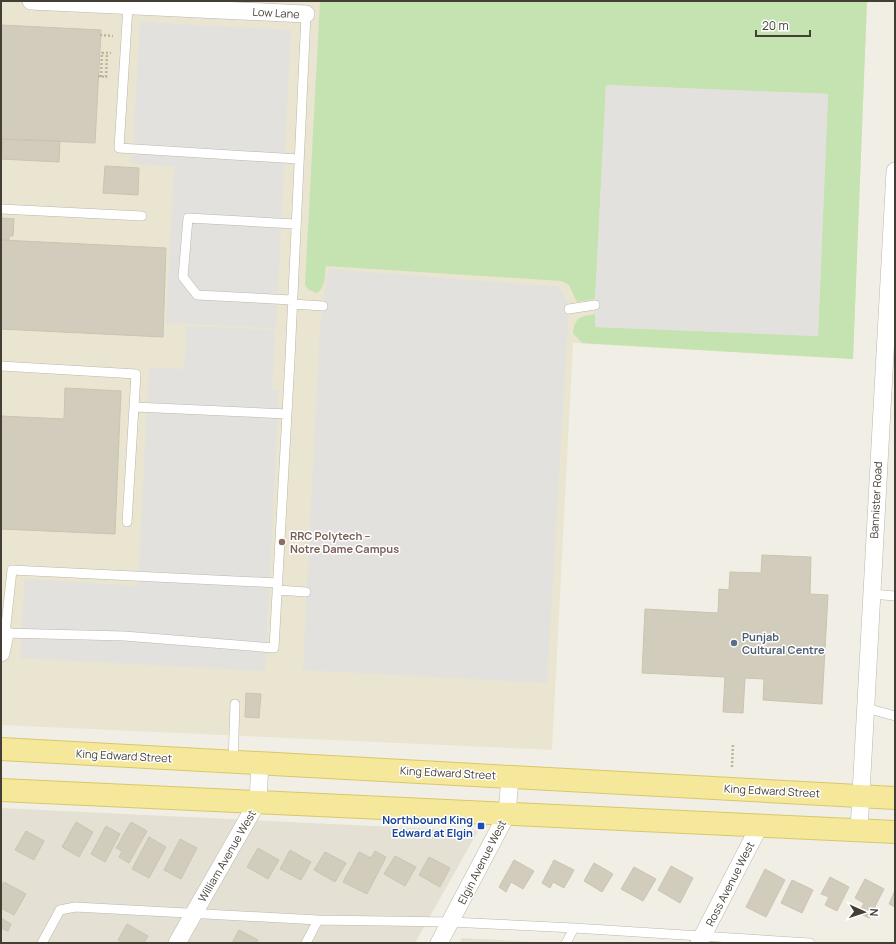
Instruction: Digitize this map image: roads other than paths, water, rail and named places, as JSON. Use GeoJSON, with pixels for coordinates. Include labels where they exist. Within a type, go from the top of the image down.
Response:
{"type":"FeatureCollection","features":[{"type":"Feature","properties":{"kind":"main road","name":"King Edward Street"},"geometry":{"type":"LineString","coordinates":[[1,749],[895,798]]}},
{"type":"Feature","properties":{"kind":"main road"},"geometry":{"type":"LineString","coordinates":[[1,790],[895,832]]}},
{"type":"Feature","properties":{"kind":"street","name":"Low Lane"},"geometry":{"type":"LineString","coordinates":[[31,1],[306,14]]}},
{"type":"Feature","properties":{"kind":"street","name":"Bannister Road"},"geometry":{"type":"LineString","coordinates":[[859,830],[871,594],[890,341],[895,171]]}},
{"type":"Feature","properties":{"kind":"street"},"geometry":{"type":"LineString","coordinates":[[1,653],[3,634]]}},
{"type":"Feature","properties":{"kind":"street","name":"William Avenue West"},"geometry":{"type":"LineString","coordinates":[[177,943],[258,801],[260,764]]}},
{"type":"Feature","properties":{"kind":"street","name":"Elgin Avenue West"},"geometry":{"type":"LineString","coordinates":[[439,943],[507,814],[510,777]]}},
{"type":"Feature","properties":{"kind":"street","name":"Ross Avenue West"},"geometry":{"type":"LineString","coordinates":[[701,939],[760,825]]}},
{"type":"Feature","properties":{"kind":"lane"},"geometry":{"type":"LineString","coordinates":[[128,6],[119,148],[298,159]]}},
{"type":"Feature","properties":{"kind":"lane"},"geometry":{"type":"LineString","coordinates":[[306,14],[287,414],[278,586],[274,648],[124,636],[3,634],[12,570],[278,586],[306,592]]}},
{"type":"Feature","properties":{"kind":"lane"},"geometry":{"type":"LineString","coordinates":[[1,209],[142,216]]}},
{"type":"Feature","properties":{"kind":"lane"},"geometry":{"type":"LineString","coordinates":[[295,224],[188,218],[183,277],[197,295],[292,302],[323,306]]}},
{"type":"Feature","properties":{"kind":"lane"},"geometry":{"type":"LineString","coordinates":[[569,309],[595,305]]}},
{"type":"Feature","properties":{"kind":"lane"},"geometry":{"type":"LineString","coordinates":[[1,366],[136,374],[127,522]]}},
{"type":"Feature","properties":{"kind":"lane"},"geometry":{"type":"LineString","coordinates":[[135,407],[287,414]]}},
{"type":"Feature","properties":{"kind":"lane"},"geometry":{"type":"LineString","coordinates":[[871,594],[895,596]]}},
{"type":"Feature","properties":{"kind":"lane"},"geometry":{"type":"LineString","coordinates":[[233,762],[235,704]]}},
{"type":"Feature","properties":{"kind":"lane"},"geometry":{"type":"LineString","coordinates":[[866,708],[895,716]]}},
{"type":"Feature","properties":{"kind":"lane"},"geometry":{"type":"LineString","coordinates":[[42,943],[60,910],[75,907],[318,920],[451,922],[574,928],[701,939],[810,943]]}},
{"type":"Feature","properties":{"kind":"lane"},"geometry":{"type":"LineString","coordinates":[[306,943],[318,920]]}},
{"type":"Feature","properties":{"kind":"lane"},"geometry":{"type":"LineString","coordinates":[[566,943],[574,928]]}},
{"type":"Feature","properties":{"kind":"place","name":"RRC Polytech – Notre Dame Campus"},"geometry":{"type":"Point","coordinates":[282,542]}},
{"type":"Feature","properties":{"kind":"place","name":"Punjab Cultural Centre"},"geometry":{"type":"Point","coordinates":[734,643]}},
{"type":"Feature","properties":{"kind":"place","name":"Northbound King Edward at Elgin"},"geometry":{"type":"Point","coordinates":[481,826]}}]}
